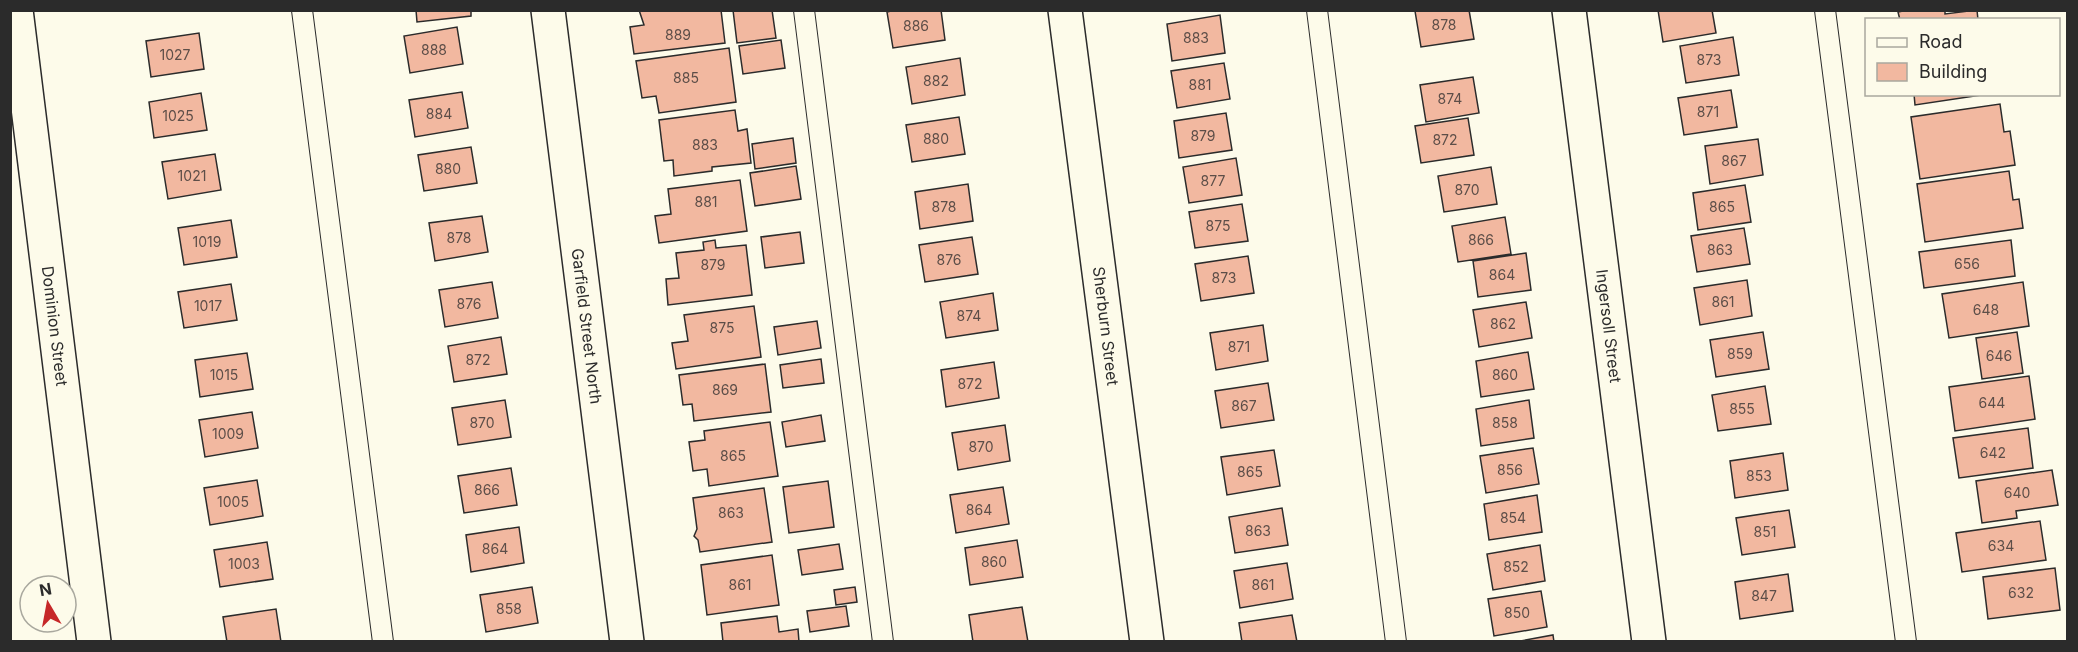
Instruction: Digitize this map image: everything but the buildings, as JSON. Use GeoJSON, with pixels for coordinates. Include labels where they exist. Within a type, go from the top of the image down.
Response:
{"type":"FeatureCollection","features":[{"type":"Feature","properties":{"kind":"street","name":"Dominion Street"},"geometry":{"type":"LineString","coordinates":[[16,10],[94,642]]}},
{"type":"Feature","properties":{"kind":"street","name":"Garfield Street North"},"geometry":{"type":"LineString","coordinates":[[548,10],[627,642]]}},
{"type":"Feature","properties":{"kind":"street","name":"Sherburn Street"},"geometry":{"type":"LineString","coordinates":[[1065,10],[1147,642]]}},
{"type":"Feature","properties":{"kind":"street","name":"Ingersoll Street"},"geometry":{"type":"LineString","coordinates":[[1569,10],[1649,642]]}},
{"type":"Feature","properties":{"kind":"lane"},"geometry":{"type":"LineString","coordinates":[[302,10],[383,642]]}},
{"type":"Feature","properties":{"kind":"lane"},"geometry":{"type":"LineString","coordinates":[[804,10],[883,642]]}},
{"type":"Feature","properties":{"kind":"lane"},"geometry":{"type":"LineString","coordinates":[[1317,10],[1396,642]]}},
{"type":"Feature","properties":{"kind":"lane"},"geometry":{"type":"LineString","coordinates":[[1825,10],[1906,642]]}}]}
